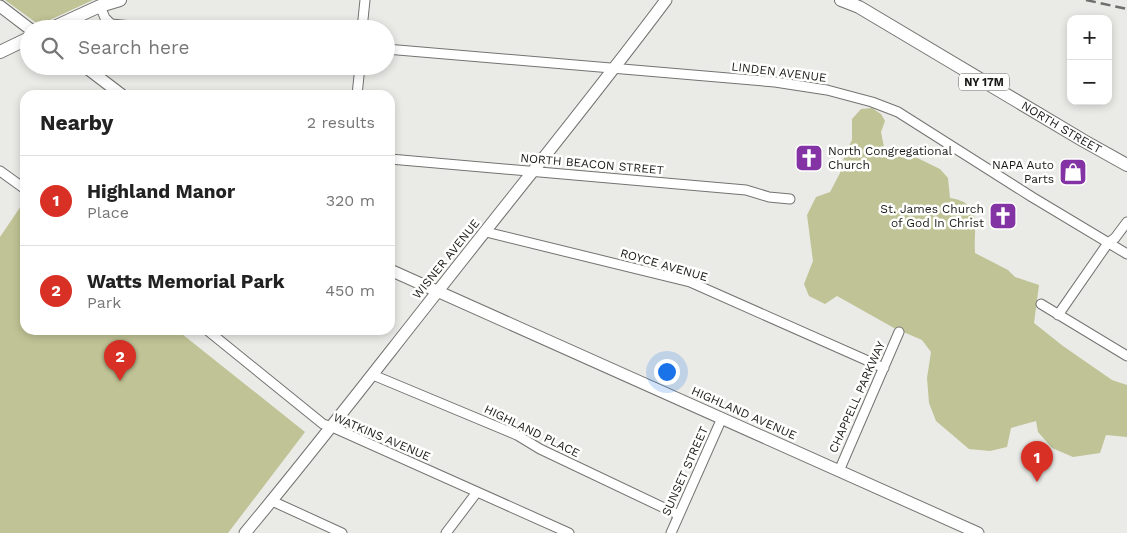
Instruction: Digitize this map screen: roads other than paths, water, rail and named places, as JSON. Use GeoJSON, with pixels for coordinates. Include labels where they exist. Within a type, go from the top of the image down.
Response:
{"type":"FeatureCollection","features":[{"type":"Feature","properties":{"kind":"main road"},"geometry":{"type":"LineString","coordinates":[[70,20],[100,6],[120,0]]}},
{"type":"Feature","properties":{"kind":"main road","name":"NORTH STREET"},"geometry":{"type":"LineString","coordinates":[[841,0],[859,7],[1084,142],[1127,165]]}},
{"type":"Feature","properties":{"kind":"main road"},"geometry":{"type":"LineString","coordinates":[[0,52],[20,42]]}},
{"type":"Feature","properties":{"kind":"street"},"geometry":{"type":"LineString","coordinates":[[363,20],[365,0]]}},
{"type":"Feature","properties":{"kind":"street","name":"WISNER AVENUE"},"geometry":{"type":"LineString","coordinates":[[245,533],[332,427],[615,68],[666,0]]}},
{"type":"Feature","properties":{"kind":"street"},"geometry":{"type":"LineString","coordinates":[[0,6],[20,21]]}},
{"type":"Feature","properties":{"kind":"street"},"geometry":{"type":"LineString","coordinates":[[100,6],[107,20]]}},
{"type":"Feature","properties":{"kind":"street","name":"LINDEN AVENUE"},"geometry":{"type":"LineString","coordinates":[[395,49],[775,82],[827,90],[872,102],[898,112],[1032,197],[1127,254]]}},
{"type":"Feature","properties":{"kind":"street"},"geometry":{"type":"LineString","coordinates":[[96,75],[115,90]]}},
{"type":"Feature","properties":{"kind":"street"},"geometry":{"type":"LineString","coordinates":[[358,90],[359,75]]}},
{"type":"Feature","properties":{"kind":"street","name":"NORTH BEACON STREET"},"geometry":{"type":"LineString","coordinates":[[395,159],[746,190],[769,197],[790,199]]}},
{"type":"Feature","properties":{"kind":"street"},"geometry":{"type":"LineString","coordinates":[[0,171],[20,185]]}},
{"type":"Feature","properties":{"kind":"street"},"geometry":{"type":"LineString","coordinates":[[1058,314],[1108,243],[1116,238],[1127,222]]}},
{"type":"Feature","properties":{"kind":"street","name":"ROYCE AVENUE"},"geometry":{"type":"LineString","coordinates":[[486,232],[690,282],[884,368]]}},
{"type":"Feature","properties":{"kind":"street","name":"HIGHLAND AVENUE"},"geometry":{"type":"LineString","coordinates":[[395,272],[978,533]]}},
{"type":"Feature","properties":{"kind":"street"},"geometry":{"type":"LineString","coordinates":[[1041,304],[1127,356]]}},
{"type":"Feature","properties":{"kind":"street","name":"CHAPPELL PARKWAY"},"geometry":{"type":"LineString","coordinates":[[839,471],[899,332]]}},
{"type":"Feature","properties":{"kind":"street","name":"WATKINS AVENUE"},"geometry":{"type":"LineString","coordinates":[[213,335],[323,424],[568,533]]}},
{"type":"Feature","properties":{"kind":"street","name":"HIGHLAND PLACE"},"geometry":{"type":"LineString","coordinates":[[372,375],[517,435],[540,449],[679,515]]}},
{"type":"Feature","properties":{"kind":"street","name":"SUNSET STREET"},"geometry":{"type":"LineString","coordinates":[[671,533],[722,418]]}},
{"type":"Feature","properties":{"kind":"street"},"geometry":{"type":"LineString","coordinates":[[446,533],[477,492]]}},
{"type":"Feature","properties":{"kind":"street"},"geometry":{"type":"LineString","coordinates":[[272,501],[342,533]]}},
{"type":"Feature","properties":{"kind":"railway"},"geometry":{"type":"LineString","coordinates":[[1086,0],[1127,9]]}},
{"type":"Feature","properties":{"kind":"place","name":"North Congregational Church"},"geometry":{"type":"Point","coordinates":[809,158]}},
{"type":"Feature","properties":{"kind":"place","name":"NAPA Auto Parts"},"geometry":{"type":"Point","coordinates":[1073,172]}},
{"type":"Feature","properties":{"kind":"place","name":"St. James Church of God In Christ"},"geometry":{"type":"Point","coordinates":[1003,216]}},
{"type":"Feature","properties":{"kind":"place","name":"Watts Memorial Park"},"geometry":{"type":"Point","coordinates":[120,381]}},
{"type":"Feature","properties":{"kind":"place","name":"Highland Manor"},"geometry":{"type":"Point","coordinates":[1037,482]}}]}
